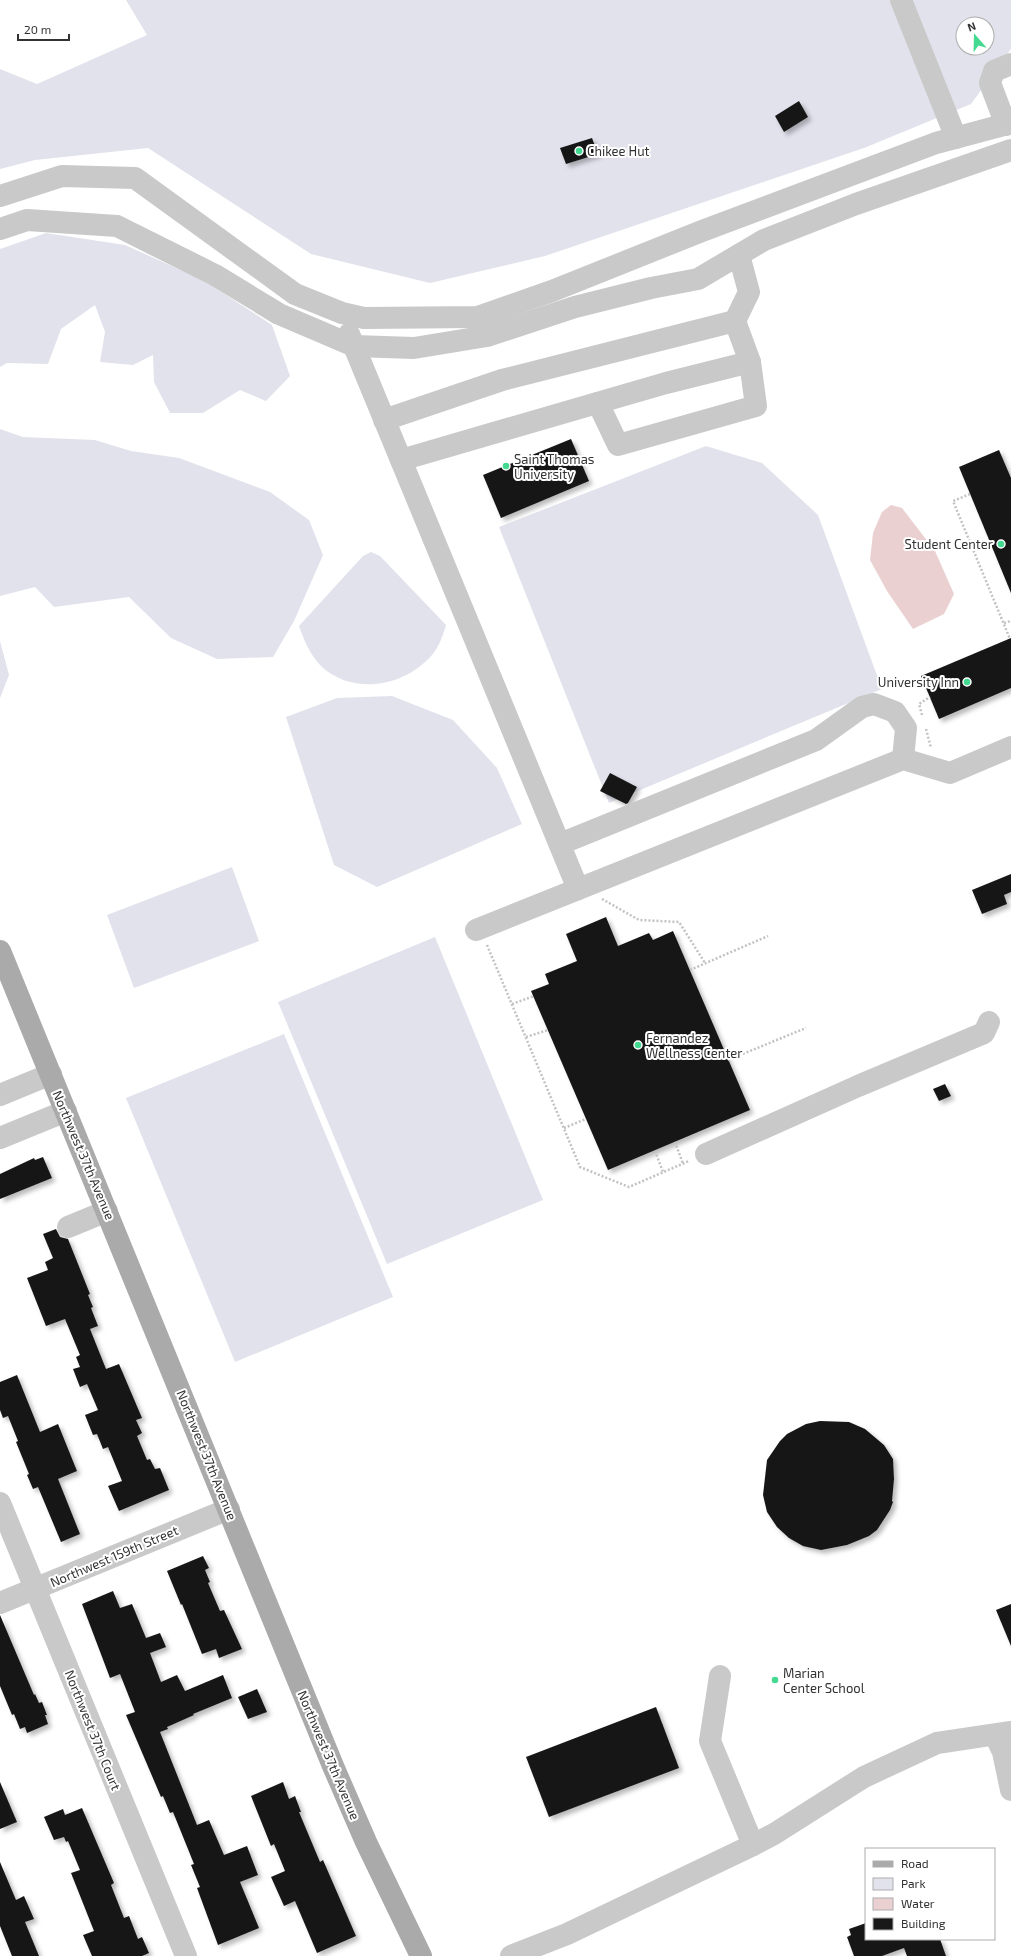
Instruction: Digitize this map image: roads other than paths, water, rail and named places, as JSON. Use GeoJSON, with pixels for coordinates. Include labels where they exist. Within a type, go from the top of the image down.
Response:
{"type":"FeatureCollection","features":[{"type":"Feature","properties":{"kind":"main road","name":"Northwest 37th Avenue"},"geometry":{"type":"LineString","coordinates":[[0,952],[363,1835],[421,1956]]}},
{"type":"Feature","properties":{"kind":"street"},"geometry":{"type":"LineString","coordinates":[[901,0],[956,138]]}},
{"type":"Feature","properties":{"kind":"street"},"geometry":{"type":"LineString","coordinates":[[0,196],[62,176],[135,178],[295,294],[342,312],[364,318],[478,317],[552,291],[702,231],[900,157],[956,138],[1009,124],[990,83],[994,71],[1011,64]]}},
{"type":"Feature","properties":{"kind":"street"},"geometry":{"type":"LineString","coordinates":[[0,229],[27,220],[117,226],[215,275],[279,314],[354,346],[414,348],[487,336],[576,307],[651,288],[698,279],[764,240],[856,204],[1011,150]]}},
{"type":"Feature","properties":{"kind":"street"},"geometry":{"type":"LineString","coordinates":[[598,403],[618,445],[756,406],[750,362],[735,321],[749,292],[739,255]]}},
{"type":"Feature","properties":{"kind":"street"},"geometry":{"type":"LineString","coordinates":[[342,312],[384,420],[578,889]]}},
{"type":"Feature","properties":{"kind":"street"},"geometry":{"type":"LineString","coordinates":[[384,420],[502,380],[735,321]]}},
{"type":"Feature","properties":{"kind":"street"},"geometry":{"type":"LineString","coordinates":[[401,460],[666,383],[750,362]]}},
{"type":"Feature","properties":{"kind":"street"},"geometry":{"type":"LineString","coordinates":[[560,844],[816,740],[862,707],[868,705],[874,704],[895,712],[906,728],[903,759]]}},
{"type":"Feature","properties":{"kind":"street"},"geometry":{"type":"LineString","coordinates":[[476,930],[903,759],[950,773],[1011,747]]}},
{"type":"Feature","properties":{"kind":"street"},"geometry":{"type":"LineString","coordinates":[[706,1154],[858,1086],[984,1033],[989,1022]]}},
{"type":"Feature","properties":{"kind":"street"},"geometry":{"type":"LineString","coordinates":[[0,1095],[50,1074]]}},
{"type":"Feature","properties":{"kind":"street"},"geometry":{"type":"LineString","coordinates":[[0,1138],[66,1111]]}},
{"type":"Feature","properties":{"kind":"street"},"geometry":{"type":"LineString","coordinates":[[68,1227],[107,1211]]}},
{"type":"Feature","properties":{"kind":"street","name":"Northwest 37th Court"},"geometry":{"type":"LineString","coordinates":[[0,1503],[186,1956]]}},
{"type":"Feature","properties":{"kind":"street","name":"Northwest 159th Street"},"geometry":{"type":"LineString","coordinates":[[0,1603],[229,1509]]}},
{"type":"Feature","properties":{"kind":"street"},"geometry":{"type":"LineString","coordinates":[[720,1676],[710,1741],[753,1845]]}},
{"type":"Feature","properties":{"kind":"street"},"geometry":{"type":"LineString","coordinates":[[511,1956],[540,1951],[567,1934],[753,1845],[774,1834],[864,1777],[937,1743],[1003,1733],[1003,1752],[1011,1790]]}},
{"type":"Feature","properties":{"kind":"water"},"geometry":{"type":"Polygon","coordinates":[[[891,505],[902,508],[935,551],[954,594],[944,614],[913,629],[887,591],[870,560],[873,533],[882,512],[891,505]]]}},
{"type":"Feature","properties":{"kind":"place","name":"Chikee Hut"},"geometry":{"type":"Point","coordinates":[579,151]}},
{"type":"Feature","properties":{"kind":"place","name":"Saint Thomas University"},"geometry":{"type":"Point","coordinates":[506,466]}},
{"type":"Feature","properties":{"kind":"place","name":"Student Center"},"geometry":{"type":"Point","coordinates":[1001,544]}},
{"type":"Feature","properties":{"kind":"place","name":"University Inn"},"geometry":{"type":"Point","coordinates":[967,682]}},
{"type":"Feature","properties":{"kind":"place","name":"Fernandez Wellness Center"},"geometry":{"type":"Point","coordinates":[638,1045]}},
{"type":"Feature","properties":{"kind":"place","name":"Marian Center School"},"geometry":{"type":"Point","coordinates":[775,1680]}}]}
